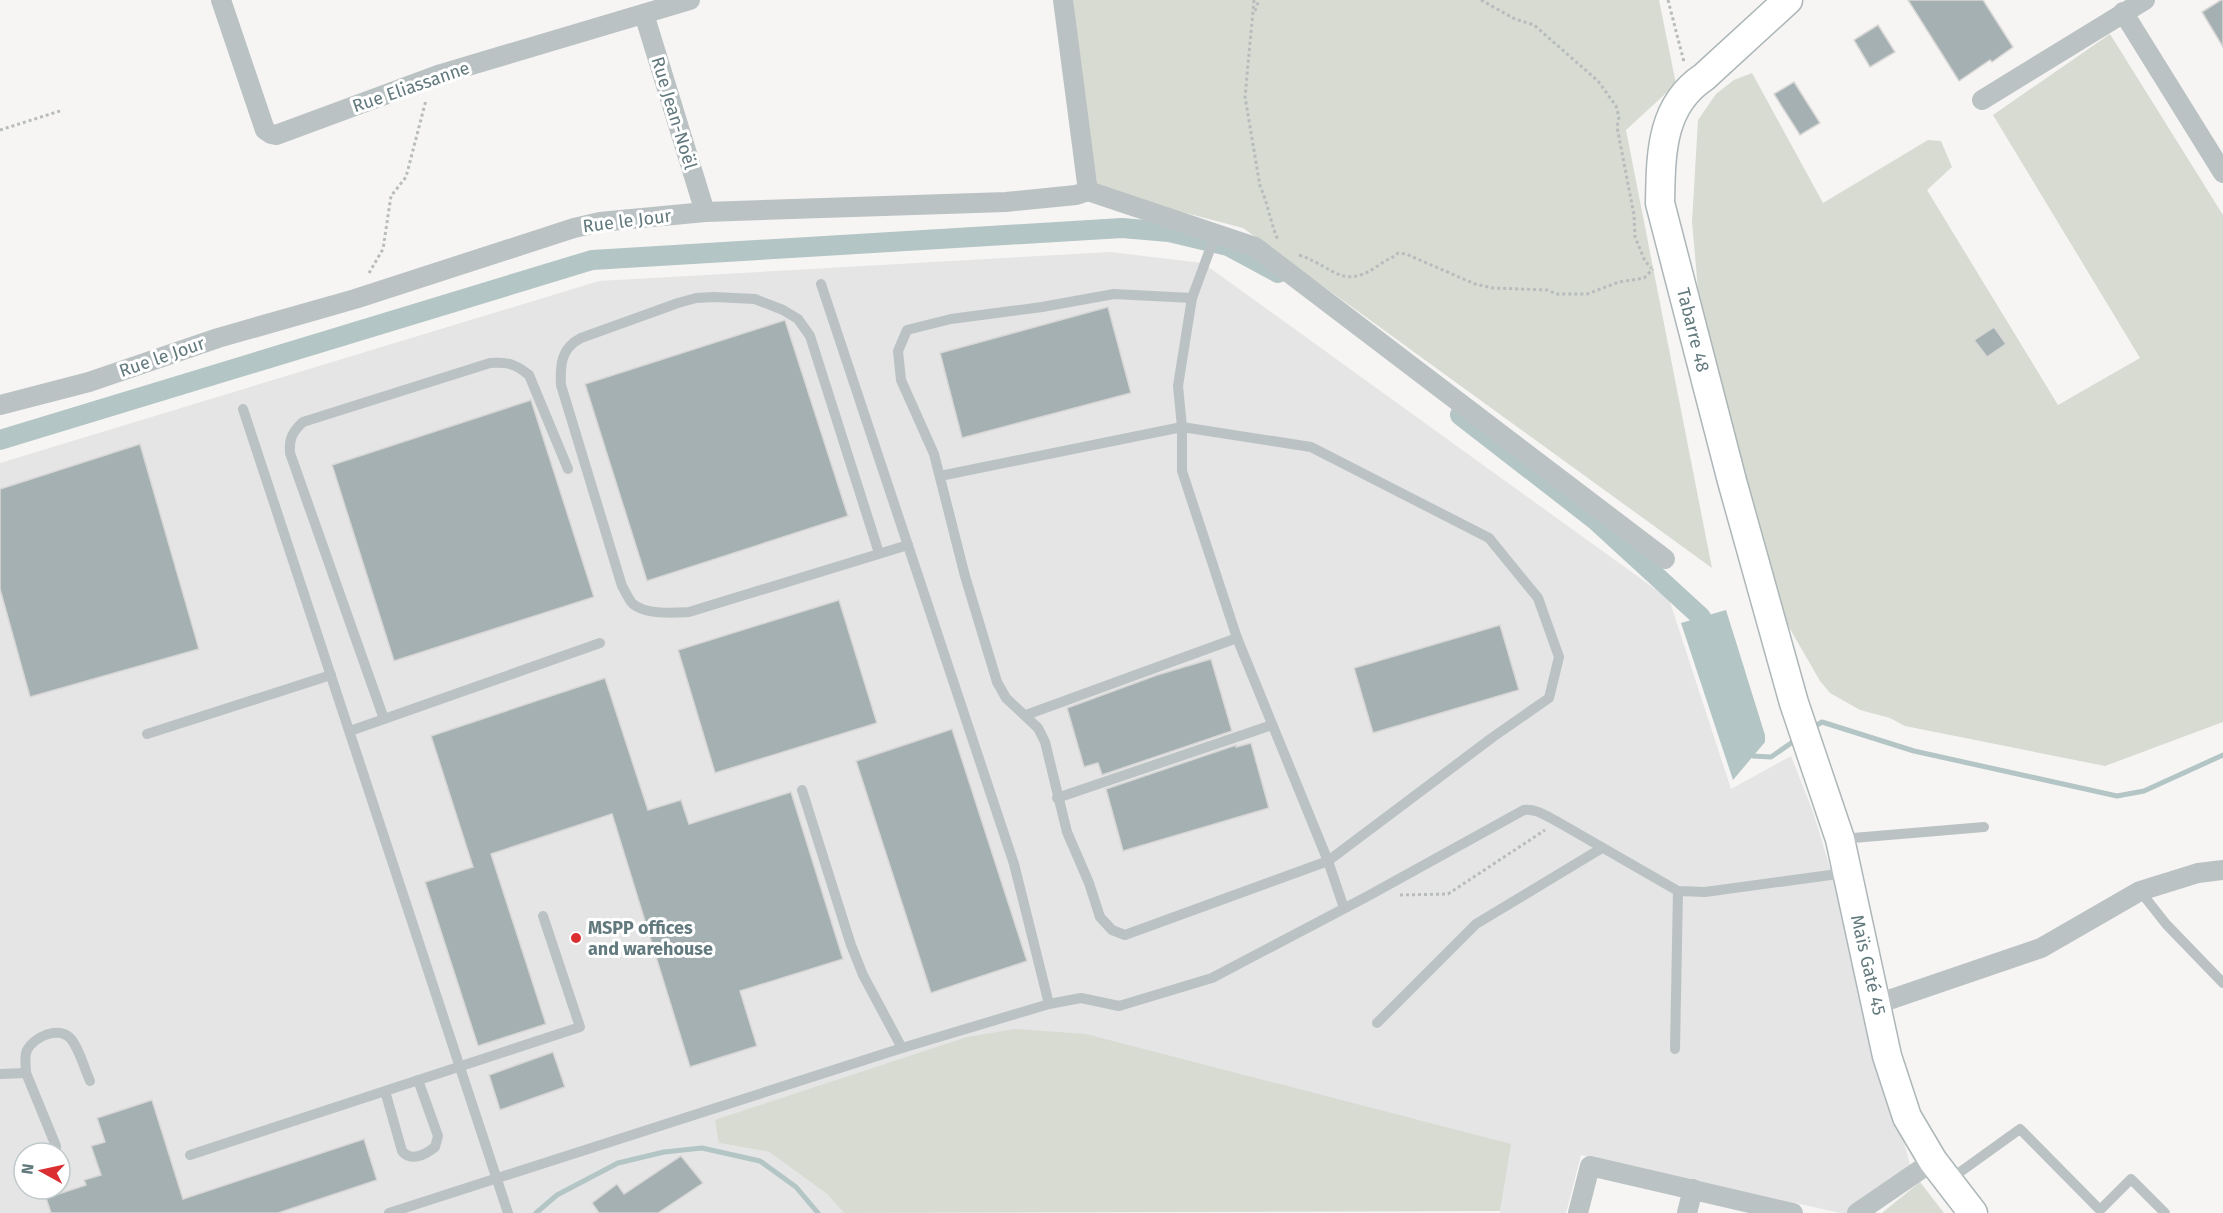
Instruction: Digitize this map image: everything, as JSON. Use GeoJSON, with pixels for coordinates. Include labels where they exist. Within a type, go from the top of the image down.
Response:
{"type":"FeatureCollection","features":[{"type":"Feature","properties":{"kind":"street","name":"Rue Eliassanne"},"geometry":{"type":"LineString","coordinates":[[221,0],[265,130],[276,135],[441,74],[690,0]]}},
{"type":"Feature","properties":{"kind":"street"},"geometry":{"type":"LineString","coordinates":[[1063,0],[1088,191],[1255,247],[1665,559]]}},
{"type":"Feature","properties":{"kind":"street","name":"Tabarre 48"},"geometry":{"type":"LineString","coordinates":[[1788,0],[1704,77],[1690,86],[1669,119],[1661,156],[1660,203],[1732,481],[1794,703]]}},
{"type":"Feature","properties":{"kind":"street"},"geometry":{"type":"LineString","coordinates":[[1982,100],[2145,0]]}},
{"type":"Feature","properties":{"kind":"street"},"geometry":{"type":"LineString","coordinates":[[2123,12],[2223,173]]}},
{"type":"Feature","properties":{"kind":"street","name":"Rue Jean-Noël"},"geometry":{"type":"LineString","coordinates":[[644,14],[705,212]]}},
{"type":"Feature","properties":{"kind":"street","name":"Rue le Jour"},"geometry":{"type":"LineString","coordinates":[[0,405],[89,382],[218,338],[355,298],[574,228],[600,222],[705,212],[1006,202],[1076,195],[1088,191]]}},
{"type":"Feature","properties":{"kind":"street","name":"Maïs Gaté 45"},"geometry":{"type":"LineString","coordinates":[[1794,703],[1840,839],[1887,1056],[1907,1117],[1941,1170],[1973,1213]]}},
{"type":"Feature","properties":{"kind":"street"},"geometry":{"type":"LineString","coordinates":[[1877,1005],[2041,948],[2140,891],[2198,873],[2223,870]]}},
{"type":"Feature","properties":{"kind":"street"},"geometry":{"type":"LineString","coordinates":[[1578,1213],[1590,1166],[1793,1213]]}},
{"type":"Feature","properties":{"kind":"street"},"geometry":{"type":"LineString","coordinates":[[1857,1213],[1941,1170]]}},
{"type":"Feature","properties":{"kind":"street"},"geometry":{"type":"LineString","coordinates":[[1687,1213],[1693,1189]]}},
{"type":"Feature","properties":{"kind":"lane"},"geometry":{"type":"LineString","coordinates":[[1216,233],[1192,298],[1178,386],[1182,427],[1182,471],[1237,638],[1328,861],[1344,908]]}},
{"type":"Feature","properties":{"kind":"lane"},"geometry":{"type":"LineString","coordinates":[[821,284],[1014,864],[1049,1004]]}},
{"type":"Feature","properties":{"kind":"lane"},"geometry":{"type":"LineString","coordinates":[[940,476],[1182,427],[1311,447],[1489,538],[1538,598],[1559,657],[1549,699],[1493,737],[1328,861],[1125,935],[1112,930],[1100,916],[1089,883],[1067,832],[1045,742],[1038,729],[1006,698],[997,682],[965,576],[934,454],[901,380],[898,351],[907,330],[951,319],[1042,307],[1114,294],[1192,298]]}},
{"type":"Feature","properties":{"kind":"lane"},"geometry":{"type":"LineString","coordinates":[[879,554],[810,336],[798,319],[783,310],[755,299],[696,298],[580,338],[567,348],[560,371],[561,385],[622,586],[632,603],[637,606],[648,610],[689,612],[879,554],[908,545]]}},
{"type":"Feature","properties":{"kind":"lane"},"geometry":{"type":"LineString","coordinates":[[384,719],[290,453],[293,431],[303,422],[490,363],[506,362],[518,366],[530,375],[568,469]]}},
{"type":"Feature","properties":{"kind":"lane"},"geometry":{"type":"LineString","coordinates":[[243,409],[508,1213]]}},
{"type":"Feature","properties":{"kind":"lane"},"geometry":{"type":"LineString","coordinates":[[1026,716],[1237,638]]}},
{"type":"Feature","properties":{"kind":"lane"},"geometry":{"type":"LineString","coordinates":[[350,731],[600,643]]}},
{"type":"Feature","properties":{"kind":"lane"},"geometry":{"type":"LineString","coordinates":[[147,734],[331,675]]}},
{"type":"Feature","properties":{"kind":"lane"},"geometry":{"type":"LineString","coordinates":[[1057,798],[1272,725]]}},
{"type":"Feature","properties":{"kind":"lane"},"geometry":{"type":"LineString","coordinates":[[802,790],[859,965],[903,1048]]}},
{"type":"Feature","properties":{"kind":"lane"},"geometry":{"type":"LineString","coordinates":[[389,1213],[903,1048],[1049,1004],[1081,998],[1119,1006],[1212,978],[1524,810],[1530,809],[1558,822],[1678,891],[1705,892],[1847,873]]}},
{"type":"Feature","properties":{"kind":"lane"},"geometry":{"type":"LineString","coordinates":[[1840,839],[1984,827]]}},
{"type":"Feature","properties":{"kind":"lane"},"geometry":{"type":"LineString","coordinates":[[1377,1023],[1476,924],[1602,848]]}},
{"type":"Feature","properties":{"kind":"lane"},"geometry":{"type":"LineString","coordinates":[[1675,1049],[1678,891]]}},
{"type":"Feature","properties":{"kind":"lane"},"geometry":{"type":"LineString","coordinates":[[2140,891],[2166,924],[2223,983]]}},
{"type":"Feature","properties":{"kind":"lane"},"geometry":{"type":"LineString","coordinates":[[190,1155],[580,1027],[543,916]]}},
{"type":"Feature","properties":{"kind":"lane"},"geometry":{"type":"LineString","coordinates":[[54,1141],[26,1073],[25,1056],[34,1041],[48,1034],[69,1037],[90,1081]]}},
{"type":"Feature","properties":{"kind":"lane"},"geometry":{"type":"LineString","coordinates":[[0,1074],[26,1073]]}},
{"type":"Feature","properties":{"kind":"lane"},"geometry":{"type":"LineString","coordinates":[[385,1091],[402,1151],[406,1156],[412,1157],[427,1153],[435,1147],[438,1136],[418,1080]]}},
{"type":"Feature","properties":{"kind":"lane"},"geometry":{"type":"LineString","coordinates":[[1941,1170],[2020,1129],[2100,1210],[2131,1179],[2165,1213]]}},
{"type":"Feature","properties":{"kind":"path"},"geometry":{"type":"LineString","coordinates":[[1254,0],[1245,97],[1260,186],[1271,222],[1281,244]]}},
{"type":"Feature","properties":{"kind":"path"},"geometry":{"type":"LineString","coordinates":[[1254,13],[1259,0]]}},
{"type":"Feature","properties":{"kind":"path"},"geometry":{"type":"LineString","coordinates":[[1481,0],[1515,19],[1534,25],[1598,81],[1616,106],[1617,127],[1634,215],[1635,237],[1645,261],[1653,269]]}},
{"type":"Feature","properties":{"kind":"path"},"geometry":{"type":"LineString","coordinates":[[1668,0],[1690,86]]}},
{"type":"Feature","properties":{"kind":"path"},"geometry":{"type":"LineString","coordinates":[[355,298],[383,249],[391,196],[406,177],[425,101],[441,74]]}},
{"type":"Feature","properties":{"kind":"path"},"geometry":{"type":"LineString","coordinates":[[0,129],[63,110]]}},
{"type":"Feature","properties":{"kind":"path"},"geometry":{"type":"LineString","coordinates":[[1293,253],[1309,258],[1348,278],[1376,270],[1398,253],[1431,264],[1475,284],[1493,288],[1547,290],[1557,294],[1587,294],[1619,282],[1644,278]]}},
{"type":"Feature","properties":{"kind":"path"},"geometry":{"type":"LineString","coordinates":[[1368,896],[1448,894],[1558,822]]}},
{"type":"Feature","properties":{"kind":"shaded area"},"geometry":{"type":"Polygon","coordinates":[[[1072,0],[1659,0],[1676,84],[1626,130],[1712,568],[1243,228],[1098,190],[1072,0]]]}},
{"type":"Feature","properties":{"kind":"shaded area"},"geometry":{"type":"Polygon","coordinates":[[[2110,34],[2223,215],[2223,722],[2105,766],[1905,726],[1890,718],[1860,710],[1830,693],[1820,681],[1786,622],[1741,468],[1698,289],[1692,222],[1698,120],[1716,94],[1734,80],[1752,73],[1823,203],[1928,140],[1941,141],[1952,167],[1927,190],[2058,405],[2140,358],[1993,115],[2110,34]]]}},
{"type":"Feature","properties":{"kind":"shaded area"},"geometry":{"type":"Polygon","coordinates":[[[1110,252],[1203,263],[1669,599],[1731,789],[1791,756],[1813,812],[1841,904],[1910,1165],[1846,1213],[1840,1213],[1581,1155],[1566,1213],[1500,1213],[1500,1211],[719,1143],[769,1152],[827,1194],[844,1213],[0,1213],[0,463],[599,281],[1110,252]]]}},
{"type":"Feature","properties":{"kind":"shaded area"},"geometry":{"type":"Polygon","coordinates":[[[1726,610],[1765,735],[1765,742],[1733,780],[1681,623],[1726,610]]]}},
{"type":"Feature","properties":{"kind":"shaded area"},"geometry":{"type":"Polygon","coordinates":[[[1015,1029],[1086,1034],[1511,1144],[1500,1211],[844,1213],[827,1194],[769,1152],[719,1143],[715,1120],[967,1037],[1015,1029]]]}},
{"type":"Feature","properties":{"kind":"shaded area"},"geometry":{"type":"Polygon","coordinates":[[[1920,1182],[1944,1213],[1882,1213],[1920,1182]]]}},
{"type":"Feature","properties":{"kind":"building"},"geometry":{"type":"Polygon","coordinates":[[[1908,0],[1983,0],[2013,47],[1959,81],[1908,0]]]}},
{"type":"Feature","properties":{"kind":"building"},"geometry":{"type":"Polygon","coordinates":[[[2223,0],[2223,47],[2202,12],[2223,0]]]}},
{"type":"Feature","properties":{"kind":"building"},"geometry":{"type":"Polygon","coordinates":[[[1878,25],[1895,52],[1870,67],[1854,40],[1878,25]]]}},
{"type":"Feature","properties":{"kind":"building"},"geometry":{"type":"Polygon","coordinates":[[[1794,82],[1820,123],[1800,135],[1774,94],[1794,82]]]}},
{"type":"Feature","properties":{"kind":"building"},"geometry":{"type":"Polygon","coordinates":[[[1108,307],[1131,393],[962,438],[940,353],[1108,307]]]}},
{"type":"Feature","properties":{"kind":"building"},"geometry":{"type":"Polygon","coordinates":[[[785,320],[848,516],[647,581],[585,384],[785,320]]]}},
{"type":"Feature","properties":{"kind":"building"},"geometry":{"type":"Polygon","coordinates":[[[1994,327],[2006,344],[1987,357],[1974,340],[1994,327]]]}},
{"type":"Feature","properties":{"kind":"building"},"geometry":{"type":"Polygon","coordinates":[[[531,400],[594,597],[394,661],[332,465],[531,400]]]}},
{"type":"Feature","properties":{"kind":"building"},"geometry":{"type":"Polygon","coordinates":[[[140,444],[199,649],[30,697],[0,589],[0,489],[140,444]]]}},
{"type":"Feature","properties":{"kind":"building"},"geometry":{"type":"Polygon","coordinates":[[[839,600],[877,723],[715,773],[678,650],[839,600]]]}},
{"type":"Feature","properties":{"kind":"building"},"geometry":{"type":"Polygon","coordinates":[[[1500,625],[1519,690],[1373,733],[1354,668],[1500,625]]]}},
{"type":"Feature","properties":{"kind":"building"},"geometry":{"type":"Polygon","coordinates":[[[1211,659],[1232,731],[1102,775],[1098,763],[1084,767],[1067,708],[1157,675],[1211,659]]]}},
{"type":"Feature","properties":{"kind":"building"},"geometry":{"type":"Polygon","coordinates":[[[605,678],[648,810],[681,800],[689,824],[791,792],[843,959],[740,991],[757,1046],[690,1067],[612,814],[491,854],[546,1024],[478,1046],[425,882],[473,867],[431,736],[605,678]]]}},
{"type":"Feature","properties":{"kind":"building"},"geometry":{"type":"Polygon","coordinates":[[[952,729],[1027,961],[931,993],[856,761],[952,729]]]}},
{"type":"Feature","properties":{"kind":"building"},"geometry":{"type":"Polygon","coordinates":[[[1251,743],[1269,808],[1123,851],[1106,789],[1236,745],[1236,747],[1251,743]]]}},
{"type":"Feature","properties":{"kind":"building"},"geometry":{"type":"Polygon","coordinates":[[[553,1052],[565,1087],[500,1110],[489,1075],[553,1052]]]}},
{"type":"Feature","properties":{"kind":"building"},"geometry":{"type":"Polygon","coordinates":[[[152,1100],[183,1199],[364,1139],[377,1180],[278,1213],[51,1213],[47,1201],[72,1201],[72,1190],[86,1185],[84,1180],[101,1175],[91,1146],[105,1142],[97,1118],[152,1100]]]}},
{"type":"Feature","properties":{"kind":"building"},"geometry":{"type":"Polygon","coordinates":[[[681,1156],[703,1183],[658,1213],[599,1213],[592,1203],[617,1184],[624,1194],[681,1156]]]}},
{"type":"Feature","properties":{"kind":"waterway"},"geometry":{"type":"LineString","coordinates":[[0,440],[592,260],[1122,228],[1169,232],[1228,246],[1278,273]]}},
{"type":"Feature","properties":{"kind":"waterway"},"geometry":{"type":"LineString","coordinates":[[1460,415],[1594,519],[1701,617]]}},
{"type":"Feature","properties":{"kind":"waterway"},"geometry":{"type":"LineString","coordinates":[[1812,728],[1822,722],[1914,751],[2117,796],[2144,791],[2223,755]]}},
{"type":"Feature","properties":{"kind":"waterway"},"geometry":{"type":"LineString","coordinates":[[1753,756],[1771,757],[1797,739]]}},
{"type":"Feature","properties":{"kind":"waterway"},"geometry":{"type":"LineString","coordinates":[[536,1213],[557,1195],[618,1163],[664,1152],[702,1148],[760,1161],[796,1187],[818,1213]]}},
{"type":"Feature","properties":{"kind":"place","name":"MSPP offices and warehouse"},"geometry":{"type":"Point","coordinates":[576,938]}}]}
